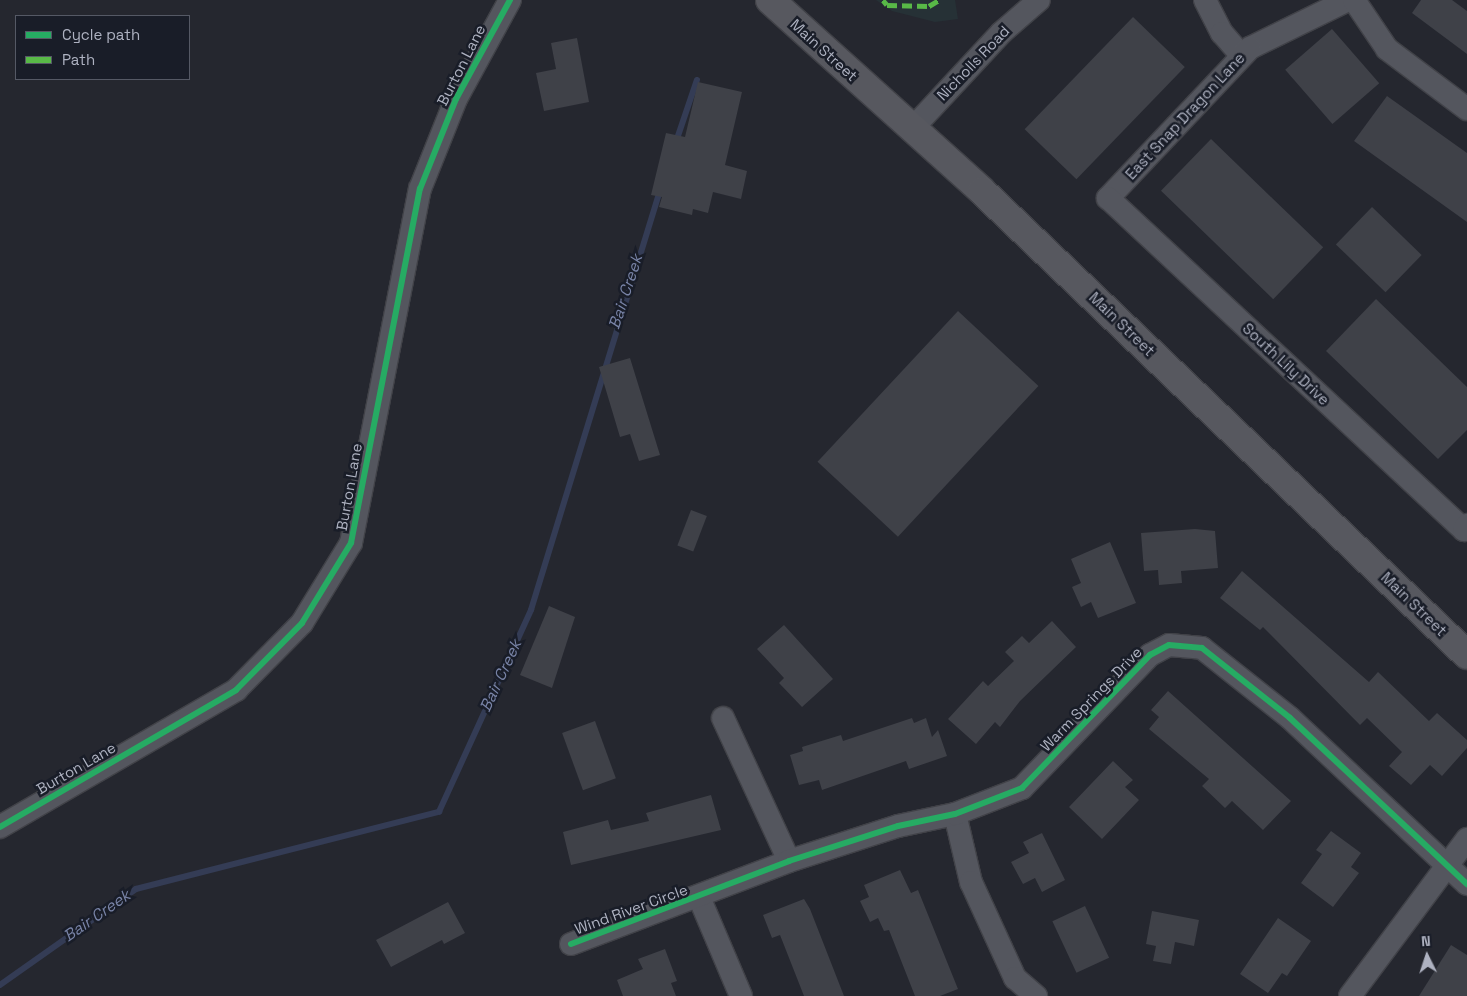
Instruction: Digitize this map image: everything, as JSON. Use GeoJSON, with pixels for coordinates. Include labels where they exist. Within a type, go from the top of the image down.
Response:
{"type":"FeatureCollection","features":[{"type":"Feature","properties":{"kind":"main road","name":"Main Street"},"geometry":{"type":"LineString","coordinates":[[770,0],[911,130],[982,191],[1467,655]]}},
{"type":"Feature","properties":{"kind":"street","name":"Burton Lane"},"geometry":{"type":"LineString","coordinates":[[0,826],[236,690],[302,623],[351,542],[420,189],[456,99],[510,0]]}},
{"type":"Feature","properties":{"kind":"street","name":"Nicholls Road"},"geometry":{"type":"LineString","coordinates":[[911,130],[1001,33],[1039,0]]}},
{"type":"Feature","properties":{"kind":"street"},"geometry":{"type":"LineString","coordinates":[[1204,0],[1222,33],[1241,55]]}},
{"type":"Feature","properties":{"kind":"street","name":"East Snap Dragon Lane"},"geometry":{"type":"LineString","coordinates":[[1108,198],[1241,55],[1348,0]]}},
{"type":"Feature","properties":{"kind":"street"},"geometry":{"type":"LineString","coordinates":[[1354,0],[1388,49],[1467,109]]}},
{"type":"Feature","properties":{"kind":"street","name":"South Lily Drive"},"geometry":{"type":"LineString","coordinates":[[1108,198],[1465,528]]}},
{"type":"Feature","properties":{"kind":"street","name":"Warm Springs Drive"},"geometry":{"type":"LineString","coordinates":[[699,897],[789,861],[898,826],[955,814],[1022,788],[1150,655],[1169,645],[1202,648],[1290,718],[1467,884]]}},
{"type":"Feature","properties":{"kind":"street"},"geometry":{"type":"LineString","coordinates":[[723,718],[789,861]]}},
{"type":"Feature","properties":{"kind":"street"},"geometry":{"type":"LineString","coordinates":[[955,814],[971,882],[1015,978],[1036,996]]}},
{"type":"Feature","properties":{"kind":"street"},"geometry":{"type":"LineString","coordinates":[[1350,996],[1445,864],[1467,839]]}},
{"type":"Feature","properties":{"kind":"street"},"geometry":{"type":"LineString","coordinates":[[699,897],[741,996]]}},
{"type":"Feature","properties":{"kind":"street","name":"Wind River Circle"},"geometry":{"type":"LineString","coordinates":[[571,944],[699,897]]}},
{"type":"Feature","properties":{"kind":"shaded area"},"geometry":{"type":"Polygon","coordinates":[[[876,0],[955,0],[958,19],[935,22],[892,11],[876,0]]]}},
{"type":"Feature","properties":{"kind":"building"},"geometry":{"type":"Polygon","coordinates":[[[1421,0],[1452,0],[1467,11],[1467,54],[1412,13],[1421,0]]]}},
{"type":"Feature","properties":{"kind":"building"},"geometry":{"type":"Polygon","coordinates":[[[1133,17],[1185,67],[1076,179],[1025,129],[1133,17]]]}},
{"type":"Feature","properties":{"kind":"building"},"geometry":{"type":"Polygon","coordinates":[[[1332,29],[1379,83],[1332,124],[1285,70],[1332,29]]]}},
{"type":"Feature","properties":{"kind":"building"},"geometry":{"type":"Polygon","coordinates":[[[577,38],[589,102],[544,111],[536,73],[556,69],[551,43],[577,38]]]}},
{"type":"Feature","properties":{"kind":"building"},"geometry":{"type":"Polygon","coordinates":[[[698,82],[742,92],[725,165],[747,171],[741,199],[713,192],[708,213],[693,209],[692,215],[659,207],[662,197],[651,195],[666,133],[685,137],[698,82]]]}},
{"type":"Feature","properties":{"kind":"building"},"geometry":{"type":"Polygon","coordinates":[[[1387,96],[1467,153],[1467,222],[1354,141],[1387,96]]]}},
{"type":"Feature","properties":{"kind":"building"},"geometry":{"type":"Polygon","coordinates":[[[1211,139],[1323,247],[1273,299],[1161,191],[1211,139]]]}},
{"type":"Feature","properties":{"kind":"building"},"geometry":{"type":"Polygon","coordinates":[[[1372,207],[1422,255],[1386,292],[1336,244],[1372,207]]]}},
{"type":"Feature","properties":{"kind":"building"},"geometry":{"type":"Polygon","coordinates":[[[1376,299],[1467,387],[1467,430],[1438,459],[1326,351],[1376,299]]]}},
{"type":"Feature","properties":{"kind":"building"},"geometry":{"type":"Polygon","coordinates":[[[958,311],[1038,386],[898,537],[818,462],[958,311]]]}},
{"type":"Feature","properties":{"kind":"building"},"geometry":{"type":"Polygon","coordinates":[[[630,358],[660,455],[639,461],[630,434],[620,437],[599,367],[630,358]]]}},
{"type":"Feature","properties":{"kind":"building"},"geometry":{"type":"Polygon","coordinates":[[[691,510],[707,516],[693,552],[677,545],[691,510]]]}},
{"type":"Feature","properties":{"kind":"building"},"geometry":{"type":"Polygon","coordinates":[[[1195,529],[1215,531],[1218,568],[1181,571],[1182,583],[1159,585],[1158,570],[1144,571],[1141,533],[1195,529]]]}},
{"type":"Feature","properties":{"kind":"building"},"geometry":{"type":"Polygon","coordinates":[[[1110,542],[1136,603],[1098,618],[1091,602],[1081,607],[1072,587],[1081,583],[1071,559],[1110,542]]]}},
{"type":"Feature","properties":{"kind":"building"},"geometry":{"type":"Polygon","coordinates":[[[1242,571],[1369,682],[1378,672],[1429,721],[1437,713],[1467,740],[1467,748],[1442,776],[1430,765],[1411,785],[1389,766],[1402,752],[1367,718],[1360,725],[1263,627],[1260,630],[1220,598],[1242,571]]]}},
{"type":"Feature","properties":{"kind":"building"},"geometry":{"type":"Polygon","coordinates":[[[549,606],[575,617],[552,688],[520,675],[549,606]]]}},
{"type":"Feature","properties":{"kind":"building"},"geometry":{"type":"Polygon","coordinates":[[[1052,621],[1076,647],[1020,701],[1000,727],[995,722],[976,744],[948,719],[983,681],[988,686],[1014,661],[1005,652],[1022,636],[1029,643],[1052,621]]]}},
{"type":"Feature","properties":{"kind":"building"},"geometry":{"type":"Polygon","coordinates":[[[784,625],[833,679],[802,707],[779,683],[784,678],[757,649],[784,625]]]}},
{"type":"Feature","properties":{"kind":"building"},"geometry":{"type":"Polygon","coordinates":[[[1168,691],[1291,801],[1263,830],[1232,801],[1225,808],[1202,786],[1209,779],[1149,729],[1159,717],[1151,710],[1168,691]]]}},
{"type":"Feature","properties":{"kind":"building"},"geometry":{"type":"Polygon","coordinates":[[[912,718],[914,723],[926,718],[932,737],[938,730],[947,756],[909,769],[906,761],[822,790],[819,780],[799,785],[790,755],[803,751],[802,747],[841,735],[843,741],[912,718]]]}},
{"type":"Feature","properties":{"kind":"building"},"geometry":{"type":"Polygon","coordinates":[[[595,721],[616,778],[583,790],[562,733],[595,721]]]}},
{"type":"Feature","properties":{"kind":"building"},"geometry":{"type":"Polygon","coordinates":[[[1113,761],[1133,780],[1125,787],[1139,800],[1102,839],[1069,807],[1113,761]]]}},
{"type":"Feature","properties":{"kind":"building"},"geometry":{"type":"Polygon","coordinates":[[[711,795],[721,830],[571,865],[563,832],[608,820],[611,830],[649,821],[646,813],[711,795]]]}},
{"type":"Feature","properties":{"kind":"building"},"geometry":{"type":"Polygon","coordinates":[[[1331,831],[1361,853],[1351,867],[1359,873],[1333,907],[1301,883],[1322,854],[1316,850],[1331,831]]]}},
{"type":"Feature","properties":{"kind":"building"},"geometry":{"type":"Polygon","coordinates":[[[1042,833],[1065,880],[1042,892],[1035,878],[1023,884],[1011,862],[1029,853],[1023,842],[1042,833]]]}},
{"type":"Feature","properties":{"kind":"building"},"geometry":{"type":"Polygon","coordinates":[[[900,870],[911,893],[918,890],[958,989],[940,996],[915,996],[889,930],[884,931],[878,918],[870,922],[860,901],[869,897],[864,885],[900,870]]]}},
{"type":"Feature","properties":{"kind":"building"},"geometry":{"type":"Polygon","coordinates":[[[804,899],[810,909],[844,996],[804,996],[780,935],[772,938],[763,915],[804,899]]]}},
{"type":"Feature","properties":{"kind":"building"},"geometry":{"type":"Polygon","coordinates":[[[448,902],[465,933],[444,944],[442,940],[391,967],[376,940],[448,902]]]}},
{"type":"Feature","properties":{"kind":"building"},"geometry":{"type":"Polygon","coordinates":[[[1085,906],[1109,958],[1076,973],[1052,921],[1085,906]]]}},
{"type":"Feature","properties":{"kind":"building"},"geometry":{"type":"Polygon","coordinates":[[[1152,911],[1199,920],[1194,946],[1175,942],[1171,964],[1153,961],[1156,946],[1146,944],[1152,911]]]}},
{"type":"Feature","properties":{"kind":"building"},"geometry":{"type":"Polygon","coordinates":[[[1278,918],[1311,941],[1287,976],[1282,973],[1268,993],[1240,974],[1278,918]]]}},
{"type":"Feature","properties":{"kind":"building"},"geometry":{"type":"Polygon","coordinates":[[[1451,945],[1467,955],[1467,996],[1419,996],[1451,945]]]}},
{"type":"Feature","properties":{"kind":"building"},"geometry":{"type":"Polygon","coordinates":[[[665,949],[677,981],[671,983],[676,996],[623,996],[617,980],[643,969],[638,959],[665,949]]]}},
{"type":"Feature","properties":{"kind":"waterway","name":"Bair Creek"},"geometry":{"type":"LineString","coordinates":[[676,142],[697,80]]}},
{"type":"Feature","properties":{"kind":"waterway","name":"Bair Creek"},"geometry":{"type":"LineString","coordinates":[[0,985],[136,889],[439,812],[531,610],[660,191]]}},
{"type":"Feature","properties":{"kind":"marked path"},"geometry":{"type":"LineString","coordinates":[[883,0],[887,5],[929,6],[939,0]]}},
{"type":"Feature","properties":{"kind":"cycle path"},"geometry":{"type":"LineString","coordinates":[[0,827],[236,690],[302,623],[351,543],[420,189],[456,99],[510,0]]}},
{"type":"Feature","properties":{"kind":"cycle path"},"geometry":{"type":"LineString","coordinates":[[571,944],[789,861],[898,826],[955,814],[1022,788],[1150,655],[1169,645],[1202,648],[1290,718],[1467,884]]}}]}
